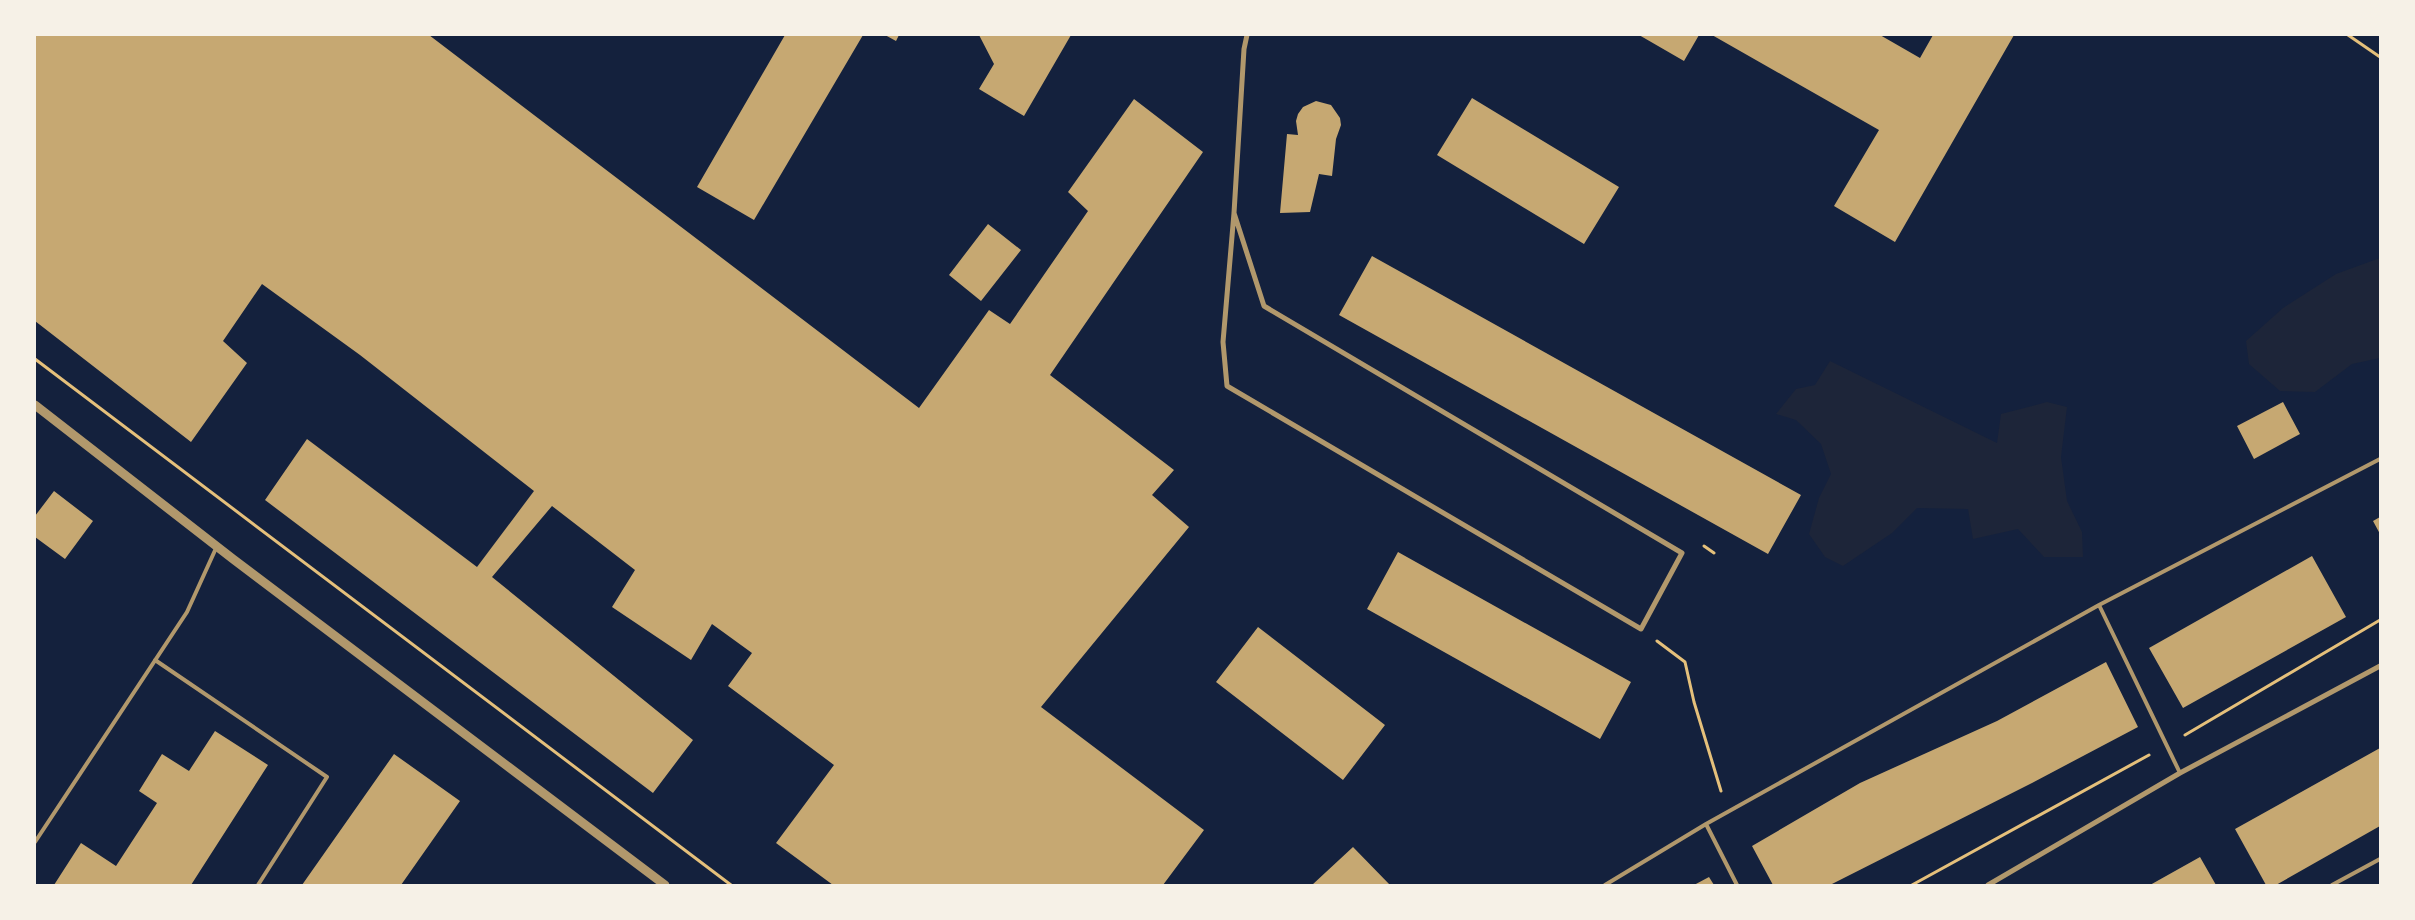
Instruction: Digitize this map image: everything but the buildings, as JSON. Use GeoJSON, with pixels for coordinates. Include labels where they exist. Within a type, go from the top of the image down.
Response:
{"type":"FeatureCollection","features":[{"type":"Feature","properties":{"kind":"street"},"geometry":{"type":"LineString","coordinates":[[1234,213],[1264,306],[1682,553],[1641,629],[1227,386],[1223,342],[1234,213],[1244,49],[1247,35]]}},
{"type":"Feature","properties":{"kind":"street"},"geometry":{"type":"LineString","coordinates":[[35,405],[217,546],[664,885]]}},
{"type":"Feature","properties":{"kind":"street"},"geometry":{"type":"LineString","coordinates":[[1988,885],[2180,773],[2380,666]]}},
{"type":"Feature","properties":{"kind":"lane"},"geometry":{"type":"LineString","coordinates":[[1605,885],[1706,824],[2099,605],[2380,459]]}},
{"type":"Feature","properties":{"kind":"lane"},"geometry":{"type":"LineString","coordinates":[[35,842],[187,612],[217,546]]}},
{"type":"Feature","properties":{"kind":"lane"},"geometry":{"type":"LineString","coordinates":[[2099,605],[2180,773]]}},
{"type":"Feature","properties":{"kind":"lane"},"geometry":{"type":"LineString","coordinates":[[155,660],[326,777],[258,885]]}},
{"type":"Feature","properties":{"kind":"lane"},"geometry":{"type":"LineString","coordinates":[[1706,824],[1737,885]]}},
{"type":"Feature","properties":{"kind":"lane"},"geometry":{"type":"LineString","coordinates":[[2332,885],[2380,859]]}},
{"type":"Feature","properties":{"kind":"path"},"geometry":{"type":"LineString","coordinates":[[2348,35],[2380,57]]}},
{"type":"Feature","properties":{"kind":"path"},"geometry":{"type":"LineString","coordinates":[[35,358],[731,885]]}},
{"type":"Feature","properties":{"kind":"path"},"geometry":{"type":"LineString","coordinates":[[1641,629],[1685,662],[1694,702],[1727,813]]}},
{"type":"Feature","properties":{"kind":"shaded area"},"geometry":{"type":"Polygon","coordinates":[[[2380,258],[2380,358],[2352,364],[2315,392],[2280,391],[2249,364],[2246,341],[2283,308],[2336,274],[2380,258]]]}},
{"type":"Feature","properties":{"kind":"shaded area"},"geometry":{"type":"Polygon","coordinates":[[[1830,361],[1997,443],[2001,414],[2047,402],[2067,407],[2061,457],[2067,501],[2082,532],[2083,557],[2044,557],[2018,529],[1973,539],[1968,509],[1917,508],[1892,533],[1843,566],[1825,557],[1809,534],[1819,498],[1831,474],[1821,444],[1796,420],[1776,414],[1796,389],[1815,385],[1830,361]]]}}]}
